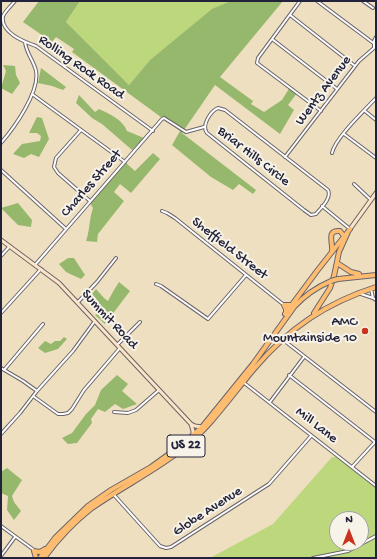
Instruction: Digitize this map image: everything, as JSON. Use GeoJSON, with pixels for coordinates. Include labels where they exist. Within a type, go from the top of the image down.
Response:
{"type":"FeatureCollection","features":[{"type":"Feature","properties":{"kind":"highway"},"geometry":{"type":"LineString","coordinates":[[272,337],[292,304],[350,229]]}},
{"type":"Feature","properties":{"kind":"highway"},"geometry":{"type":"LineString","coordinates":[[339,252],[350,229]]}},
{"type":"Feature","properties":{"kind":"highway"},"geometry":{"type":"LineString","coordinates":[[331,253],[333,249],[331,237],[332,233],[335,231],[340,231],[344,236]]}},
{"type":"Feature","properties":{"kind":"highway"},"geometry":{"type":"LineString","coordinates":[[313,315],[330,288],[344,236]]}},
{"type":"Feature","properties":{"kind":"highway"},"geometry":{"type":"LineString","coordinates":[[337,263],[351,272],[366,275]]}},
{"type":"Feature","properties":{"kind":"highway","name":"US 22"},"geometry":{"type":"LineString","coordinates":[[40,558],[55,538],[88,506],[111,490],[151,467],[183,444],[202,427],[253,364],[294,307],[302,299],[315,289],[338,279],[376,275]]}},
{"type":"Feature","properties":{"kind":"highway","name":"US 22"},"geometry":{"type":"LineString","coordinates":[[44,558],[75,523],[113,494],[153,470],[184,447],[206,426],[282,339],[313,315],[358,293],[376,287]]}},
{"type":"Feature","properties":{"kind":"highway"},"geometry":{"type":"LineString","coordinates":[[286,314],[284,305],[288,306],[292,304]]}},
{"type":"Feature","properties":{"kind":"highway"},"geometry":{"type":"LineString","coordinates":[[36,558],[34,551],[42,551],[47,548]]}},
{"type":"Feature","properties":{"kind":"main road"},"geometry":{"type":"LineString","coordinates":[[350,229],[376,194]]}},
{"type":"Feature","properties":{"kind":"main road","name":"Summit Road"},"geometry":{"type":"LineString","coordinates":[[1,240],[59,283],[191,424]]}},
{"type":"Feature","properties":{"kind":"main road"},"geometry":{"type":"LineString","coordinates":[[191,424],[202,427]]}},
{"type":"Feature","properties":{"kind":"main road"},"geometry":{"type":"LineString","coordinates":[[191,424],[193,435]]}},
{"type":"Feature","properties":{"kind":"street","name":"Rolling Rock Road"},"geometry":{"type":"LineString","coordinates":[[15,1],[4,14],[1,22],[6,31],[25,42],[36,46],[153,131]]}},
{"type":"Feature","properties":{"kind":"street"},"geometry":{"type":"LineString","coordinates":[[300,1],[257,61],[258,64],[321,111]]}},
{"type":"Feature","properties":{"kind":"street"},"geometry":{"type":"LineString","coordinates":[[317,1],[375,44]]}},
{"type":"Feature","properties":{"kind":"street"},"geometry":{"type":"LineString","coordinates":[[364,1],[373,8]]}},
{"type":"Feature","properties":{"kind":"street"},"geometry":{"type":"LineString","coordinates":[[290,15],[354,66]]}},
{"type":"Feature","properties":{"kind":"street","name":"Wentz Avenue"},"geometry":{"type":"LineString","coordinates":[[285,157],[354,66],[374,48],[374,40],[376,37]]}},
{"type":"Feature","properties":{"kind":"street"},"geometry":{"type":"LineString","coordinates":[[272,39],[337,89]]}},
{"type":"Feature","properties":{"kind":"street"},"geometry":{"type":"LineString","coordinates":[[1,143],[21,116],[32,94],[36,81],[36,71],[26,49],[25,42]]}},
{"type":"Feature","properties":{"kind":"street"},"geometry":{"type":"LineString","coordinates":[[32,94],[125,162]]}},
{"type":"Feature","properties":{"kind":"street"},"geometry":{"type":"LineString","coordinates":[[332,153],[334,147],[354,121],[376,98]]}},
{"type":"Feature","properties":{"kind":"street","name":"Briar Hills Circle"},"geometry":{"type":"LineString","coordinates":[[218,108],[223,108],[285,157],[328,190],[330,196],[316,214],[309,214],[207,133],[204,127],[215,110],[218,108]]}},
{"type":"Feature","properties":{"kind":"street"},"geometry":{"type":"LineString","coordinates":[[365,111],[376,120]]}},
{"type":"Feature","properties":{"kind":"street","name":"Charles Street"},"geometry":{"type":"LineString","coordinates":[[35,265],[162,119],[164,118],[186,132],[204,127]]}},
{"type":"Feature","properties":{"kind":"street"},"geometry":{"type":"LineString","coordinates":[[82,130],[56,158],[54,165],[58,173],[90,201]]}},
{"type":"Feature","properties":{"kind":"street"},"geometry":{"type":"LineString","coordinates":[[344,134],[376,158]]}},
{"type":"Feature","properties":{"kind":"street"},"geometry":{"type":"LineString","coordinates":[[1,170],[66,229]]}},
{"type":"Feature","properties":{"kind":"street"},"geometry":{"type":"LineString","coordinates":[[354,184],[371,200]]}},
{"type":"Feature","properties":{"kind":"street"},"geometry":{"type":"LineString","coordinates":[[322,206],[350,229]]}},
{"type":"Feature","properties":{"kind":"street","name":"Sheffield Street"},"geometry":{"type":"LineString","coordinates":[[162,211],[175,218],[284,305]]}},
{"type":"Feature","properties":{"kind":"street"},"geometry":{"type":"LineString","coordinates":[[1,256],[10,246]]}},
{"type":"Feature","properties":{"kind":"street"},"geometry":{"type":"LineString","coordinates":[[78,302],[97,282],[116,258]]}},
{"type":"Feature","properties":{"kind":"street"},"geometry":{"type":"LineString","coordinates":[[1,313],[41,269]]}},
{"type":"Feature","properties":{"kind":"street"},"geometry":{"type":"LineString","coordinates":[[156,284],[162,286],[208,319],[246,275]]}},
{"type":"Feature","properties":{"kind":"street"},"geometry":{"type":"LineString","coordinates":[[371,288],[373,298]]}},
{"type":"Feature","properties":{"kind":"street"},"geometry":{"type":"LineString","coordinates":[[358,293],[376,300]]}},
{"type":"Feature","properties":{"kind":"street"},"geometry":{"type":"LineString","coordinates":[[1,434],[73,351],[95,321]]}},
{"type":"Feature","properties":{"kind":"street"},"geometry":{"type":"LineString","coordinates":[[117,345],[140,322]]}},
{"type":"Feature","properties":{"kind":"street"},"geometry":{"type":"LineString","coordinates":[[37,391],[2,369],[43,324]]}},
{"type":"Feature","properties":{"kind":"street"},"geometry":{"type":"LineString","coordinates":[[282,339],[376,412]]}},
{"type":"Feature","properties":{"kind":"street"},"geometry":{"type":"LineString","coordinates":[[33,396],[58,414],[68,413],[84,390],[120,348]]}},
{"type":"Feature","properties":{"kind":"street"},"geometry":{"type":"LineString","coordinates":[[270,402],[304,357]]}},
{"type":"Feature","properties":{"kind":"street"},"geometry":{"type":"LineString","coordinates":[[289,376],[376,442],[352,467]]}},
{"type":"Feature","properties":{"kind":"street","name":"Mill Lane"},"geometry":{"type":"LineString","coordinates":[[243,382],[376,486]]}},
{"type":"Feature","properties":{"kind":"street"},"geometry":{"type":"LineString","coordinates":[[114,412],[128,412],[136,410],[158,390]]}},
{"type":"Feature","properties":{"kind":"street","name":"Globe Avenue"},"geometry":{"type":"LineString","coordinates":[[113,494],[160,546],[166,548],[171,547],[269,484],[311,436]]}},
{"type":"Feature","properties":{"kind":"street"},"geometry":{"type":"LineString","coordinates":[[1,526],[34,551]]}},
{"type":"Feature","properties":{"kind":"street"},"geometry":{"type":"LineString","coordinates":[[313,558],[348,551],[376,536]]}},
{"type":"Feature","properties":{"kind":"street"},"geometry":{"type":"LineString","coordinates":[[1,556],[15,537]]}},
{"type":"Feature","properties":{"kind":"green space"},"geometry":{"type":"Polygon","coordinates":[[[39,1],[80,1],[66,22],[129,85],[150,60],[212,9],[231,1],[283,1],[220,77],[253,101],[251,104],[264,112],[282,100],[290,87],[297,93],[288,105],[294,110],[280,134],[215,85],[182,133],[256,190],[253,194],[239,184],[233,190],[211,177],[172,145],[180,131],[72,52],[74,49],[56,37],[52,42],[23,22],[39,1]]]}},
{"type":"Feature","properties":{"kind":"green space"},"geometry":{"type":"Polygon","coordinates":[[[80,1],[231,1],[212,10],[150,60],[129,85],[66,22],[80,1]]]}},
{"type":"Feature","properties":{"kind":"green space"},"geometry":{"type":"Polygon","coordinates":[[[3,65],[15,66],[16,75],[20,83],[12,94],[1,88],[6,71],[3,65]]]}},
{"type":"Feature","properties":{"kind":"green space"},"geometry":{"type":"Polygon","coordinates":[[[41,68],[66,87],[63,90],[38,83],[41,68]]]}},
{"type":"Feature","properties":{"kind":"green space"},"geometry":{"type":"Polygon","coordinates":[[[79,95],[95,112],[99,109],[107,113],[116,118],[127,131],[144,138],[132,150],[102,124],[92,118],[76,103],[79,95]]]}},
{"type":"Feature","properties":{"kind":"green space"},"geometry":{"type":"Polygon","coordinates":[[[37,117],[42,118],[49,139],[39,157],[31,154],[24,158],[13,154],[22,144],[40,141],[41,136],[37,133],[29,133],[37,117]]]}},
{"type":"Feature","properties":{"kind":"green space"},"geometry":{"type":"Polygon","coordinates":[[[153,153],[160,159],[131,193],[120,184],[114,192],[124,201],[98,234],[97,242],[86,241],[93,208],[90,203],[126,163],[135,171],[153,153]]]}},
{"type":"Feature","properties":{"kind":"green space"},"geometry":{"type":"Polygon","coordinates":[[[18,203],[32,220],[31,227],[18,225],[1,208],[18,203]]]}},
{"type":"Feature","properties":{"kind":"green space"},"geometry":{"type":"Polygon","coordinates":[[[68,258],[74,258],[85,275],[81,279],[66,272],[59,264],[68,258]]]}},
{"type":"Feature","properties":{"kind":"green space"},"geometry":{"type":"Polygon","coordinates":[[[119,282],[130,291],[105,324],[95,315],[102,311],[98,301],[92,294],[96,289],[108,301],[119,282]]]}},
{"type":"Feature","properties":{"kind":"green space"},"geometry":{"type":"Polygon","coordinates":[[[64,337],[67,339],[58,349],[45,353],[38,348],[45,341],[51,344],[55,341],[60,341],[64,337]]]}},
{"type":"Feature","properties":{"kind":"green space"},"geometry":{"type":"Polygon","coordinates":[[[117,375],[128,384],[122,391],[137,404],[123,409],[115,404],[105,412],[98,409],[91,419],[92,423],[77,443],[68,444],[62,438],[72,433],[86,414],[95,405],[101,390],[117,375]]]}},
{"type":"Feature","properties":{"kind":"green space"},"geometry":{"type":"Polygon","coordinates":[[[332,457],[339,457],[376,486],[376,558],[210,558],[273,524],[332,457]]]}},
{"type":"Feature","properties":{"kind":"green space"},"geometry":{"type":"Polygon","coordinates":[[[7,468],[22,480],[12,496],[14,502],[21,511],[14,520],[7,510],[8,496],[1,493],[1,472],[7,468]]]}},
{"type":"Feature","properties":{"kind":"place","name":"AMC Mountainside 10"},"geometry":{"type":"Point","coordinates":[365,331]}}]}
